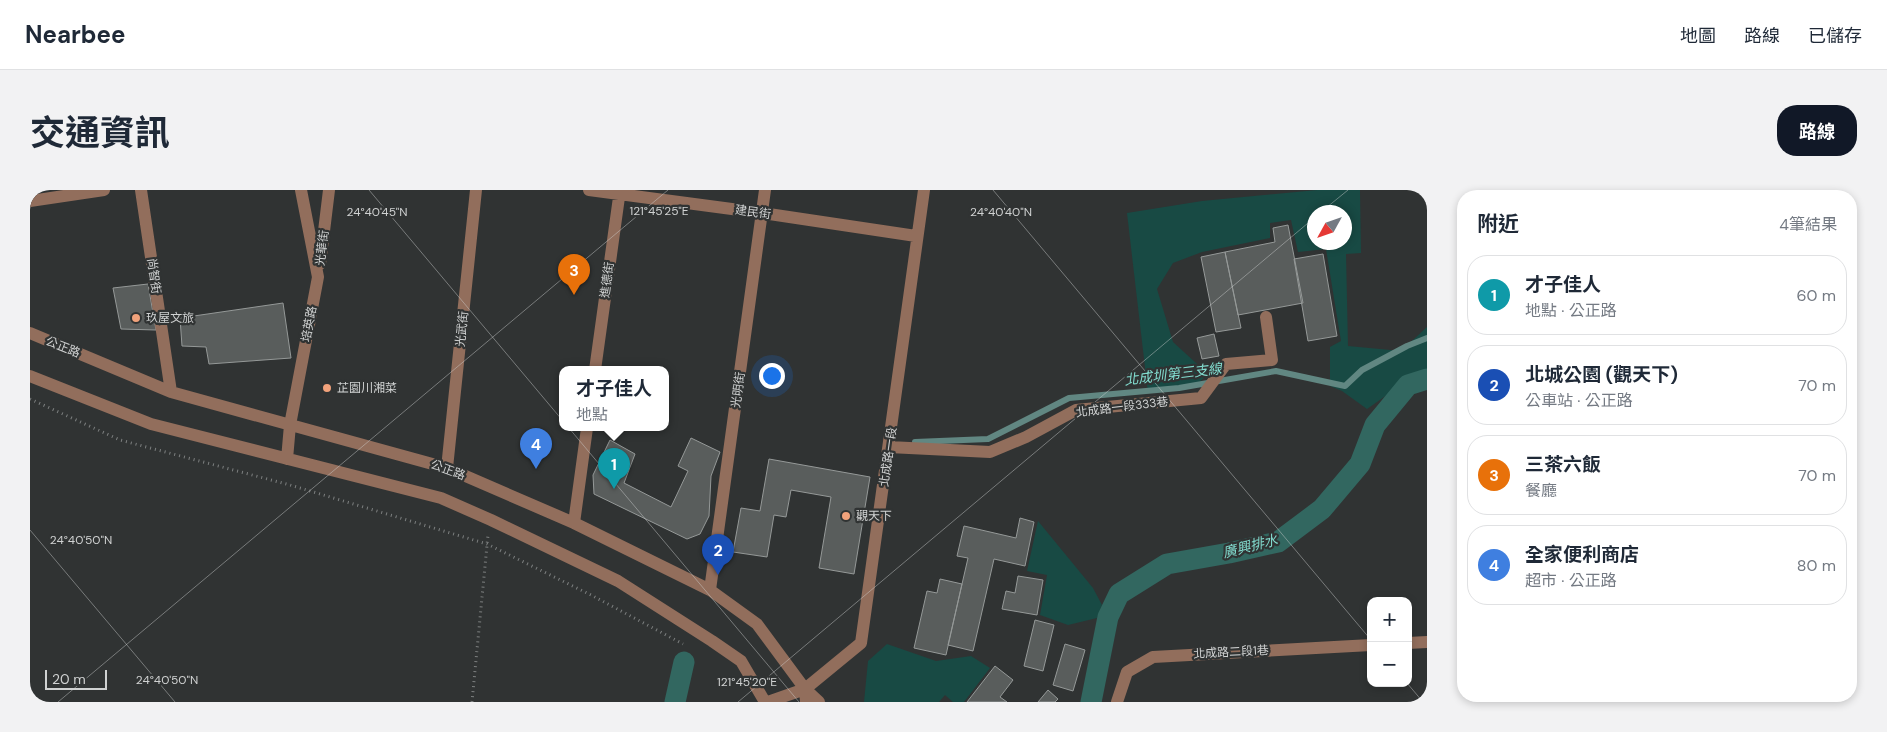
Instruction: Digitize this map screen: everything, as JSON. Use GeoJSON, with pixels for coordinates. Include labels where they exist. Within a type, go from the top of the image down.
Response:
{"type":"FeatureCollection","features":[{"type":"Feature","properties":{"kind":"street"},"geometry":{"type":"LineString","coordinates":[[30,201],[104,190]]}},
{"type":"Feature","properties":{"kind":"street","name":"尚智街"},"geometry":{"type":"LineString","coordinates":[[141,190],[171,392]]}},
{"type":"Feature","properties":{"kind":"street","name":"培英路"},"geometry":{"type":"LineString","coordinates":[[287,459],[290,425],[318,277],[301,190]]}},
{"type":"Feature","properties":{"kind":"street","name":"光華街"},"geometry":{"type":"LineString","coordinates":[[318,277],[329,190]]}},
{"type":"Feature","properties":{"kind":"street","name":"光武街"},"geometry":{"type":"LineString","coordinates":[[447,468],[476,190]]}},
{"type":"Feature","properties":{"kind":"street","name":"建民街"},"geometry":{"type":"LineString","coordinates":[[589,190],[620,192],[916,236]]}},
{"type":"Feature","properties":{"kind":"street","name":"光明街"},"geometry":{"type":"LineString","coordinates":[[710,590],[765,190]]}},
{"type":"Feature","properties":{"kind":"street","name":"北成路一段"},"geometry":{"type":"LineString","coordinates":[[767,702],[806,696],[861,643],[916,236],[924,190]]}},
{"type":"Feature","properties":{"kind":"street","name":"進德街"},"geometry":{"type":"LineString","coordinates":[[596,366],[620,192]]}},
{"type":"Feature","properties":{"kind":"street","name":"北成路一段333巷"},"geometry":{"type":"LineString","coordinates":[[889,447],[990,452],[1026,437],[1076,410],[1201,398],[1226,364],[1272,360],[1266,317]]}},
{"type":"Feature","properties":{"kind":"street","name":"公正路"},"geometry":{"type":"LineString","coordinates":[[30,333],[171,392],[447,468],[574,523],[710,590],[757,624],[806,696],[819,702]]}},
{"type":"Feature","properties":{"kind":"street"},"geometry":{"type":"LineString","coordinates":[[30,376],[151,424],[441,498],[491,520],[618,581],[712,641],[741,661],[767,702]]}},
{"type":"Feature","properties":{"kind":"street"},"geometry":{"type":"LineString","coordinates":[[574,523],[587,431]]}},
{"type":"Feature","properties":{"kind":"street"},"geometry":{"type":"LineString","coordinates":[[1412,643],[1427,642]]}},
{"type":"Feature","properties":{"kind":"street","name":"北成路二段1巷"},"geometry":{"type":"LineString","coordinates":[[1117,702],[1127,672],[1153,656],[1367,645]]}},
{"type":"Feature","properties":{"kind":"path"},"geometry":{"type":"LineString","coordinates":[[30,400],[120,440],[290,485],[487,544],[591,595],[691,649]]}},
{"type":"Feature","properties":{"kind":"path"},"geometry":{"type":"LineString","coordinates":[[472,702],[491,520]]}},
{"type":"Feature","properties":{"kind":"green space"},"geometry":{"type":"Polygon","coordinates":[[[1317,190],[1360,190],[1361,253],[1346,254],[1348,346],[1401,351],[1427,327],[1427,369],[1418,373],[1367,409],[1342,391],[1330,386],[1330,347],[1341,341],[1326,250],[1352,250],[1352,205],[1307,205],[1307,250],[1317,250],[1298,252],[1291,220],[1270,223],[1270,238],[1202,252],[1173,263],[1157,289],[1173,342],[1208,374],[1195,386],[1148,393],[1127,213],[1202,201],[1317,190]]]}},
{"type":"Feature","properties":{"kind":"green space"},"geometry":{"type":"Polygon","coordinates":[[[1038,521],[1093,588],[1102,605],[1097,618],[1068,625],[1040,615],[1047,575],[1027,571],[1038,521]]]}},
{"type":"Feature","properties":{"kind":"green space"},"geometry":{"type":"Polygon","coordinates":[[[887,644],[936,661],[971,656],[990,668],[964,702],[953,702],[945,695],[939,702],[864,702],[868,661],[887,644]]]}},
{"type":"Feature","properties":{"kind":"building"},"geometry":{"type":"Polygon","coordinates":[[[1288,225],[1303,303],[1238,315],[1225,252],[1275,242],[1273,228],[1288,225]]]}},
{"type":"Feature","properties":{"kind":"building"},"geometry":{"type":"Polygon","coordinates":[[[1225,252],[1241,328],[1216,332],[1201,257],[1225,252]]]}},
{"type":"Feature","properties":{"kind":"building"},"geometry":{"type":"Polygon","coordinates":[[[1323,254],[1337,336],[1308,341],[1294,259],[1323,254]]]}},
{"type":"Feature","properties":{"kind":"building","name":"玖屋文旅"},"geometry":{"type":"Polygon","coordinates":[[[148,284],[156,330],[121,329],[113,288],[148,284]]]}},
{"type":"Feature","properties":{"kind":"building"},"geometry":{"type":"Polygon","coordinates":[[[283,303],[291,358],[209,364],[206,347],[182,346],[180,318],[283,303]]]}},
{"type":"Feature","properties":{"kind":"building"},"geometry":{"type":"Polygon","coordinates":[[[1214,334],[1219,356],[1202,359],[1197,338],[1214,334]]]}},
{"type":"Feature","properties":{"kind":"building"},"geometry":{"type":"Polygon","coordinates":[[[691,438],[720,452],[711,476],[709,516],[700,534],[687,539],[594,494],[593,475],[610,440],[635,454],[624,483],[671,507],[688,471],[678,466],[691,438]]]}},
{"type":"Feature","properties":{"kind":"building","name":"觀天下"},"geometry":{"type":"Polygon","coordinates":[[[769,459],[870,477],[854,574],[819,568],[831,497],[791,490],[786,517],[774,515],[767,557],[733,552],[741,508],[760,511],[769,459]]]}},
{"type":"Feature","properties":{"kind":"building"},"geometry":{"type":"Polygon","coordinates":[[[1020,518],[1034,522],[1025,566],[994,559],[973,651],[948,645],[968,558],[957,556],[964,526],[1016,538],[1020,518]]]}},
{"type":"Feature","properties":{"kind":"building"},"geometry":{"type":"Polygon","coordinates":[[[1018,576],[1043,580],[1037,615],[1002,609],[1006,591],[1015,593],[1018,576]]]}},
{"type":"Feature","properties":{"kind":"building"},"geometry":{"type":"Polygon","coordinates":[[[940,579],[962,584],[946,655],[914,648],[927,591],[937,593],[940,579]]]}},
{"type":"Feature","properties":{"kind":"building"},"geometry":{"type":"Polygon","coordinates":[[[1035,620],[1054,625],[1043,671],[1024,666],[1035,620]]]}},
{"type":"Feature","properties":{"kind":"building"},"geometry":{"type":"Polygon","coordinates":[[[1065,644],[1085,650],[1073,691],[1053,685],[1065,644]]]}},
{"type":"Feature","properties":{"kind":"building"},"geometry":{"type":"Polygon","coordinates":[[[995,666],[1013,680],[1000,697],[1007,702],[967,702],[995,666]]]}},
{"type":"Feature","properties":{"kind":"building"},"geometry":{"type":"Polygon","coordinates":[[[1048,690],[1058,699],[1055,702],[1038,702],[1048,690]]]}},
{"type":"Feature","properties":{"kind":"waterway","name":"北成圳第三支線"},"geometry":{"type":"LineString","coordinates":[[915,442],[988,439],[1069,398],[1179,388],[1276,371],[1345,386],[1362,370],[1407,346],[1427,338]]}},
{"type":"Feature","properties":{"kind":"waterway","name":"廣興排水"},"geometry":{"type":"LineString","coordinates":[[1091,702],[1108,617],[1119,594],[1167,564],[1278,542],[1322,509],[1360,464],[1375,425],[1408,385],[1427,379]]}},
{"type":"Feature","properties":{"kind":"waterway"},"geometry":{"type":"LineString","coordinates":[[675,702],[684,662]]}},
{"type":"Feature","properties":{"kind":"place","name":"三茶六飯"},"geometry":{"type":"Point","coordinates":[574,295]}},
{"type":"Feature","properties":{"kind":"place","name":"玖屋文旅"},"geometry":{"type":"Point","coordinates":[136,318]}},
{"type":"Feature","properties":{"kind":"place","name":"芷園川湘菜"},"geometry":{"type":"Point","coordinates":[327,388]}},
{"type":"Feature","properties":{"kind":"place","name":"全家便利商店"},"geometry":{"type":"Point","coordinates":[536,469]}},
{"type":"Feature","properties":{"kind":"place","name":"才子佳人"},"geometry":{"type":"Point","coordinates":[614,489]}},
{"type":"Feature","properties":{"kind":"place","name":"觀天下"},"geometry":{"type":"Point","coordinates":[846,516]}},
{"type":"Feature","properties":{"kind":"place","name":"北城公園 (觀天下)"},"geometry":{"type":"Point","coordinates":[718,575]}}]}
